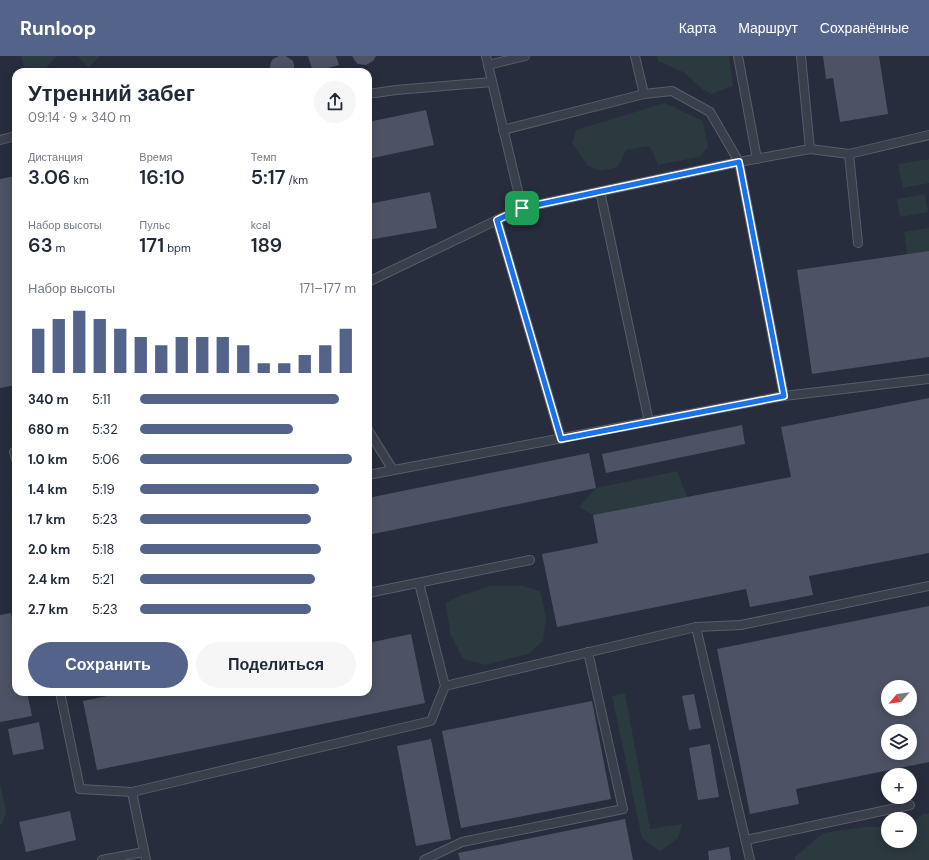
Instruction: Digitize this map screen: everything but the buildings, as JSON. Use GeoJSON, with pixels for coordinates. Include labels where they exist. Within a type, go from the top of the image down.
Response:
{"type":"FeatureCollection","features":[{"type":"Feature","properties":{"kind":"lane"},"geometry":{"type":"LineString","coordinates":[[486,56],[522,208]]}},
{"type":"Feature","properties":{"kind":"lane"},"geometry":{"type":"LineString","coordinates":[[488,65],[524,56]]}},
{"type":"Feature","properties":{"kind":"lane"},"geometry":{"type":"LineString","coordinates":[[635,56],[644,94]]}},
{"type":"Feature","properties":{"kind":"lane"},"geometry":{"type":"LineString","coordinates":[[738,56],[757,159]]}},
{"type":"Feature","properties":{"kind":"lane"},"geometry":{"type":"LineString","coordinates":[[801,56],[810,149]]}},
{"type":"Feature","properties":{"kind":"lane"},"geometry":{"type":"LineString","coordinates":[[372,93],[492,82]]}},
{"type":"Feature","properties":{"kind":"lane"},"geometry":{"type":"LineString","coordinates":[[504,130],[644,94],[672,91],[710,112],[739,162],[784,396]]}},
{"type":"Feature","properties":{"kind":"lane"},"geometry":{"type":"LineString","coordinates":[[372,280],[522,208],[739,162],[810,149],[849,154],[929,135]]}},
{"type":"Feature","properties":{"kind":"lane"},"geometry":{"type":"LineString","coordinates":[[0,140],[12,137]]}},
{"type":"Feature","properties":{"kind":"lane"},"geometry":{"type":"LineString","coordinates":[[849,154],[858,243]]}},
{"type":"Feature","properties":{"kind":"lane"},"geometry":{"type":"LineString","coordinates":[[600,192],[649,422]]}},
{"type":"Feature","properties":{"kind":"lane"},"geometry":{"type":"LineString","coordinates":[[497,220],[561,439]]}},
{"type":"Feature","properties":{"kind":"lane"},"geometry":{"type":"LineString","coordinates":[[372,474],[784,396],[929,379]]}},
{"type":"Feature","properties":{"kind":"lane"},"geometry":{"type":"LineString","coordinates":[[372,436],[393,470]]}},
{"type":"Feature","properties":{"kind":"lane"},"geometry":{"type":"LineString","coordinates":[[372,592],[530,560]]}},
{"type":"Feature","properties":{"kind":"lane"},"geometry":{"type":"LineString","coordinates":[[61,696],[80,789],[132,792],[431,721],[445,686],[418,582]]}},
{"type":"Feature","properties":{"kind":"lane"},"geometry":{"type":"LineString","coordinates":[[445,686],[696,627],[741,625],[929,586]]}},
{"type":"Feature","properties":{"kind":"lane"},"geometry":{"type":"LineString","coordinates":[[696,627],[750,860]]}},
{"type":"Feature","properties":{"kind":"lane"},"geometry":{"type":"LineString","coordinates":[[424,860],[462,842],[623,809],[588,652]]}},
{"type":"Feature","properties":{"kind":"lane"},"geometry":{"type":"LineString","coordinates":[[102,860],[145,856],[132,792]]}},
{"type":"Feature","properties":{"kind":"lane"},"geometry":{"type":"LineString","coordinates":[[746,840],[910,805]]}},
{"type":"Feature","properties":{"kind":"shaded area"},"geometry":{"type":"Polygon","coordinates":[[[21,56],[56,56],[46,68],[25,68],[21,56]]]}},
{"type":"Feature","properties":{"kind":"shaded area"},"geometry":{"type":"Polygon","coordinates":[[[78,56],[100,56],[88,68],[78,56]]]}},
{"type":"Feature","properties":{"kind":"shaded area"},"geometry":{"type":"Polygon","coordinates":[[[657,56],[729,56],[733,86],[712,94],[702,89],[685,73],[658,61],[657,56]]]}},
{"type":"Feature","properties":{"kind":"shaded area"},"geometry":{"type":"Polygon","coordinates":[[[665,103],[703,121],[708,147],[699,157],[658,165],[650,146],[626,150],[618,167],[602,171],[588,166],[572,143],[576,130],[665,103]]]}},
{"type":"Feature","properties":{"kind":"shaded area"},"geometry":{"type":"Polygon","coordinates":[[[929,159],[929,183],[903,188],[898,164],[929,159]]]}},
{"type":"Feature","properties":{"kind":"shaded area"},"geometry":{"type":"Polygon","coordinates":[[[925,194],[928,212],[900,217],[897,199],[925,194]]]}},
{"type":"Feature","properties":{"kind":"shaded area"},"geometry":{"type":"Polygon","coordinates":[[[929,228],[929,251],[907,254],[904,232],[929,228]]]}},
{"type":"Feature","properties":{"kind":"shaded area"},"geometry":{"type":"Polygon","coordinates":[[[677,471],[687,497],[593,515],[579,507],[596,488],[677,471]]]}},
{"type":"Feature","properties":{"kind":"shaded area"},"geometry":{"type":"Polygon","coordinates":[[[491,586],[523,586],[540,591],[546,618],[543,641],[528,654],[485,665],[463,659],[450,633],[446,603],[459,596],[491,586]]]}},
{"type":"Feature","properties":{"kind":"shaded area"},"geometry":{"type":"Polygon","coordinates":[[[625,693],[650,829],[682,824],[678,838],[660,851],[642,838],[612,696],[625,693]]]}},
{"type":"Feature","properties":{"kind":"shaded area"},"geometry":{"type":"Polygon","coordinates":[[[0,782],[6,812],[2,824],[0,824],[0,782]]]}},
{"type":"Feature","properties":{"kind":"shaded area"},"geometry":{"type":"Polygon","coordinates":[[[929,813],[929,860],[795,860],[795,857],[823,833],[865,827],[881,827],[881,848],[917,848],[917,820],[923,814],[929,813]]]}},
{"type":"Feature","properties":{"kind":"route"},"geometry":{"type":"LineString","coordinates":[[739,162],[784,396],[561,439],[497,220],[522,208],[739,162]]}}]}
